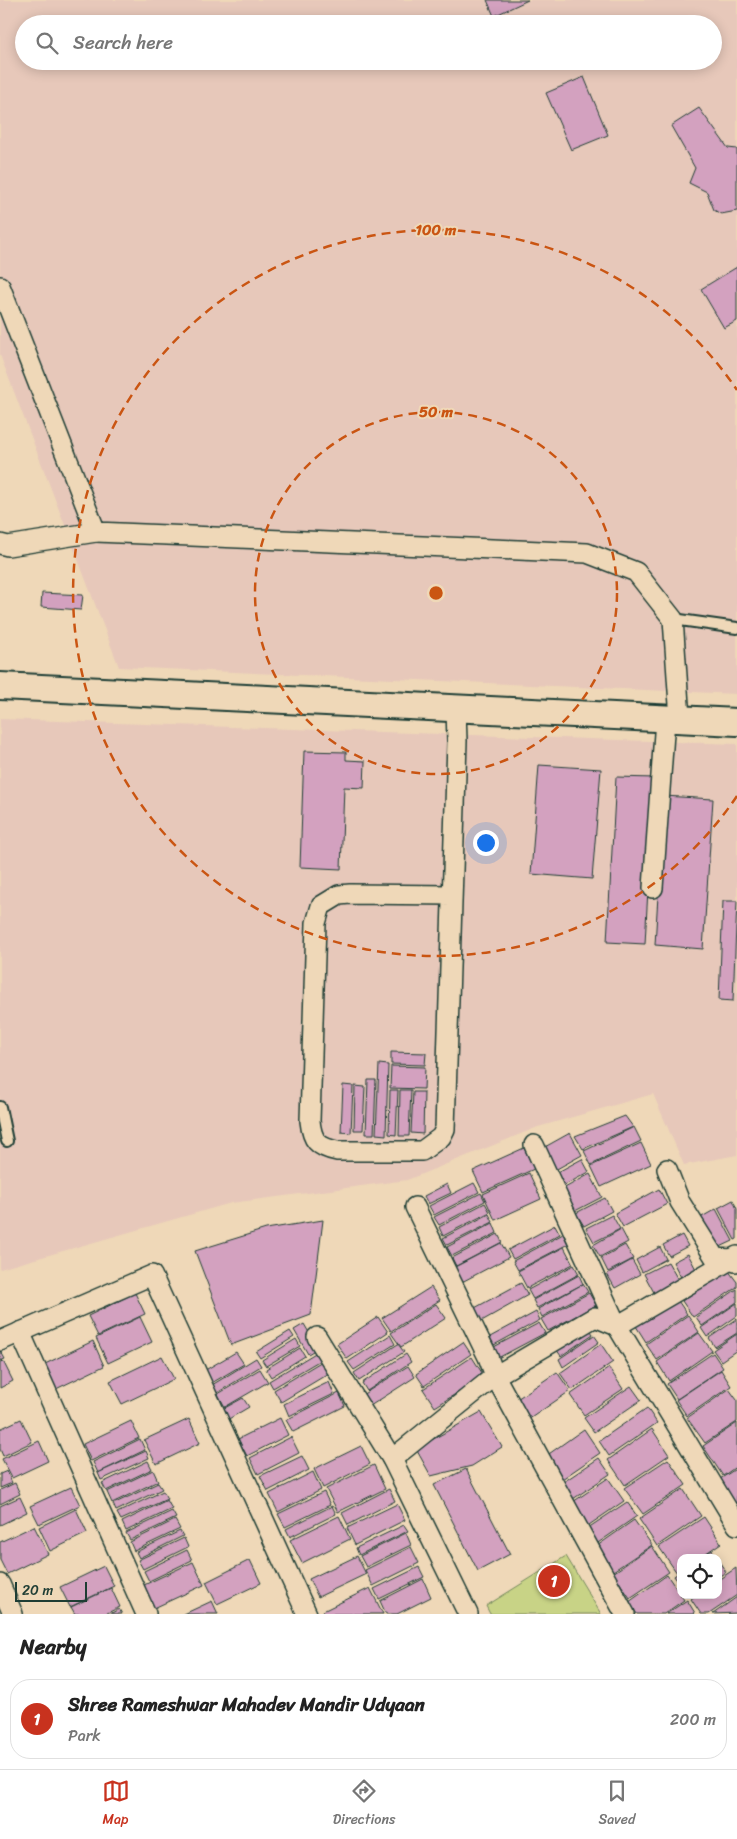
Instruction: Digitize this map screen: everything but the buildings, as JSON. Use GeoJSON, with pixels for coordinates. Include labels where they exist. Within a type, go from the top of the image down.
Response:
{"type":"FeatureCollection","features":[{"type":"Feature","properties":{"kind":"street"},"geometry":{"type":"LineString","coordinates":[[0,286],[96,532]]}},
{"type":"Feature","properties":{"kind":"street"},"geometry":{"type":"LineString","coordinates":[[0,544],[8,546],[96,532],[587,553],[636,572],[673,619],[672,720],[653,888]]}},
{"type":"Feature","properties":{"kind":"street"},"geometry":{"type":"LineString","coordinates":[[0,686],[737,722]]}},
{"type":"Feature","properties":{"kind":"street"},"geometry":{"type":"LineString","coordinates":[[452,895],[350,894],[339,895],[321,906],[316,923],[310,1120],[311,1136],[327,1149],[337,1151],[422,1152],[441,1137],[446,1121],[457,741],[456,709]]}},
{"type":"Feature","properties":{"kind":"street"},"geometry":{"type":"LineString","coordinates":[[534,1145],[617,1326],[737,1525]]}},
{"type":"Feature","properties":{"kind":"street"},"geometry":{"type":"LineString","coordinates":[[667,1168],[680,1202],[715,1258],[736,1260]]}},
{"type":"Feature","properties":{"kind":"street"},"geometry":{"type":"LineString","coordinates":[[415,1207],[496,1376],[625,1614]]}},
{"type":"Feature","properties":{"kind":"street"},"geometry":{"type":"LineString","coordinates":[[617,1326],[736,1260]]}},
{"type":"Feature","properties":{"kind":"street"},"geometry":{"type":"LineString","coordinates":[[0,1341],[152,1275],[307,1614]]}},
{"type":"Feature","properties":{"kind":"street"},"geometry":{"type":"LineString","coordinates":[[392,1459],[496,1376],[595,1317],[617,1326]]}},
{"type":"Feature","properties":{"kind":"street"},"geometry":{"type":"LineString","coordinates":[[20,1332],[146,1614]]}},
{"type":"Feature","properties":{"kind":"street"},"geometry":{"type":"LineString","coordinates":[[317,1337],[392,1459],[468,1614]]}},
{"type":"Feature","properties":{"kind":"street"},"geometry":{"type":"LineString","coordinates":[[0,1584],[13,1614]]}},
{"type":"Feature","properties":{"kind":"lane"},"geometry":{"type":"LineString","coordinates":[[673,619],[737,628]]}},
{"type":"Feature","properties":{"kind":"lane"},"geometry":{"type":"LineString","coordinates":[[0,1107],[7,1141]]}},
{"type":"Feature","properties":{"kind":"shaded area"},"geometry":{"type":"Polygon","coordinates":[[[0,0],[737,0],[737,694],[119,667],[0,355],[0,0]]]}},
{"type":"Feature","properties":{"kind":"shaded area"},"geometry":{"type":"Polygon","coordinates":[[[0,719],[737,744],[737,1155],[684,1165],[653,1094],[538,1127],[407,1180],[231,1203],[0,1269],[0,719]]]}},
{"type":"Feature","properties":{"kind":"green space"},"geometry":{"type":"Polygon","coordinates":[[[566,1556],[601,1614],[490,1614],[486,1606],[566,1556]]]}},
{"type":"Feature","properties":{"kind":"place","name":"Shree Rameshwar Mahadev Mandir Udyaan"},"geometry":{"type":"Point","coordinates":[554,1581]}}]}
